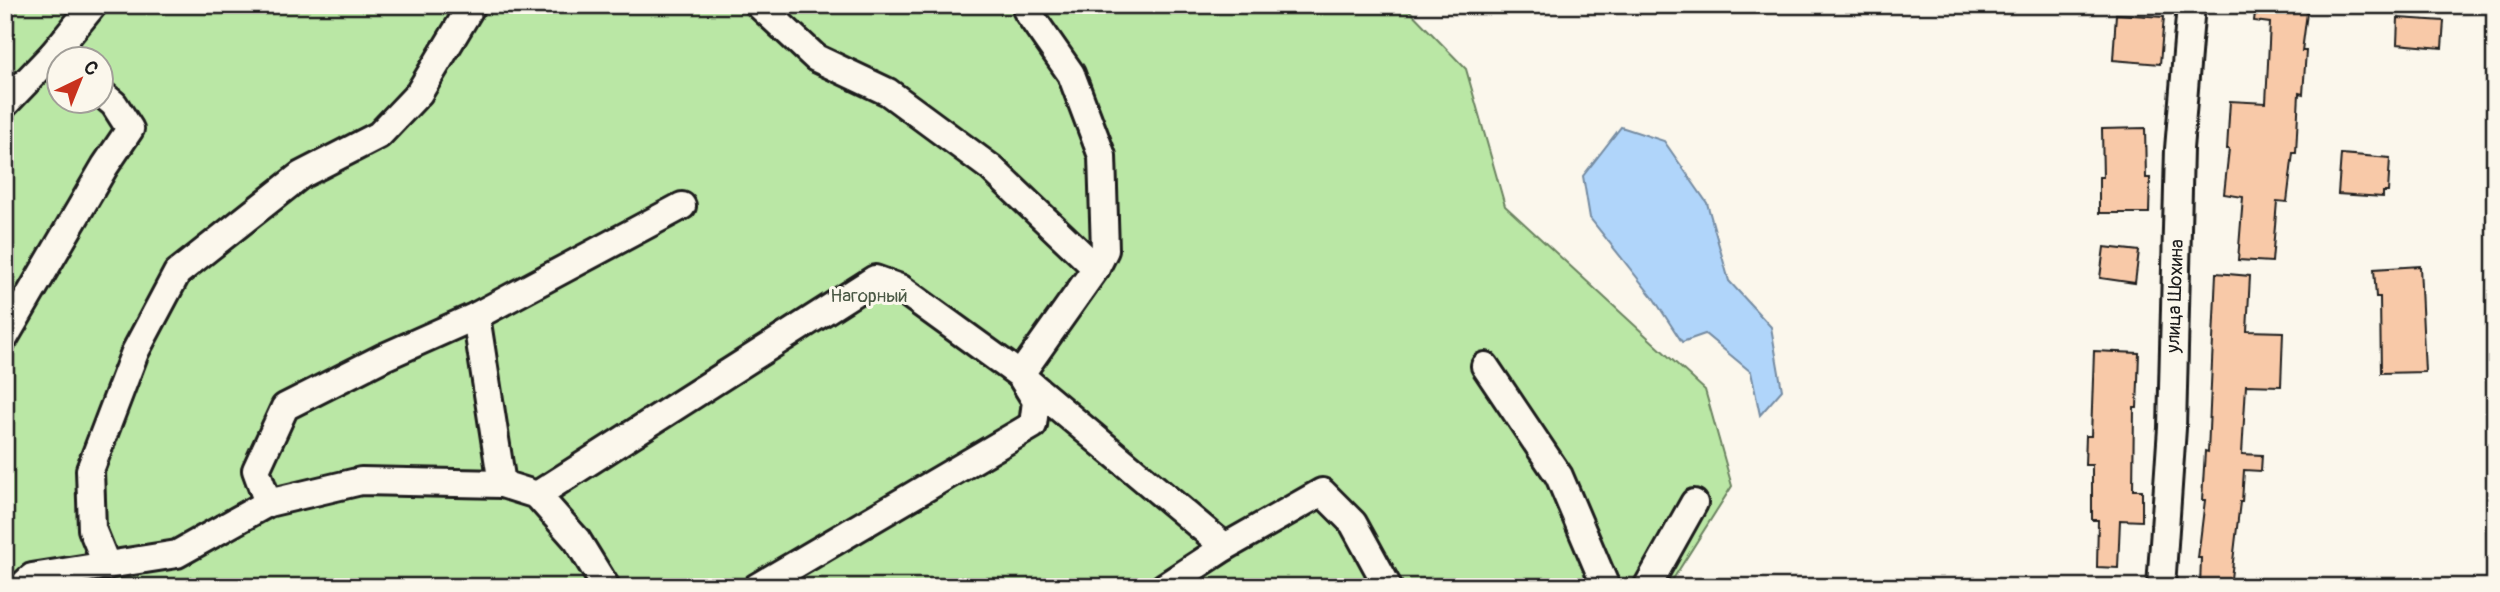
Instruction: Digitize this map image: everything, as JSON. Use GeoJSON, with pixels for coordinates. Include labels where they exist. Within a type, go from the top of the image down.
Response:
{"type":"FeatureCollection","features":[{"type":"Feature","properties":{"kind":"street"},"geometry":{"type":"LineString","coordinates":[[64,46],[93,5]]}},
{"type":"Feature","properties":{"kind":"street"},"geometry":{"type":"LineString","coordinates":[[107,566],[92,529],[90,470],[135,352],[177,273],[301,175],[379,135],[419,93],[472,5]]}},
{"type":"Feature","properties":{"kind":"street"},"geometry":{"type":"LineString","coordinates":[[759,5],[816,58],[888,92],[990,168],[1096,268]]}},
{"type":"Feature","properties":{"kind":"street"},"geometry":{"type":"LineString","coordinates":[[1020,375],[1096,268],[1105,250],[1102,156],[1071,74],[1027,11],[1027,5]]}},
{"type":"Feature","properties":{"kind":"street","name":"улица Шохина"},"geometry":{"type":"LineString","coordinates":[[2161,587],[2172,428],[2179,149],[2190,5]]}},
{"type":"Feature","properties":{"kind":"street"},"geometry":{"type":"LineString","coordinates":[[5,104],[46,66]]}},
{"type":"Feature","properties":{"kind":"street"},"geometry":{"type":"LineString","coordinates":[[5,337],[105,166],[130,130],[116,107]]}},
{"type":"Feature","properties":{"kind":"street"},"geometry":{"type":"LineString","coordinates":[[268,503],[256,470],[285,407],[384,357],[476,316],[682,206]]}},
{"type":"Feature","properties":{"kind":"street"},"geometry":{"type":"LineString","coordinates":[[537,495],[875,279],[900,288],[1020,375],[1225,547]]}},
{"type":"Feature","properties":{"kind":"street"},"geometry":{"type":"LineString","coordinates":[[476,316],[502,484]]}},
{"type":"Feature","properties":{"kind":"street"},"geometry":{"type":"LineString","coordinates":[[1485,366],[1559,476],[1606,587]]}},
{"type":"Feature","properties":{"kind":"street"},"geometry":{"type":"LineString","coordinates":[[757,587],[1033,425],[1036,401],[1020,375]]}},
{"type":"Feature","properties":{"kind":"street"},"geometry":{"type":"LineString","coordinates":[[21,587],[32,578],[177,554],[268,503],[361,481],[502,484],[537,495],[577,540],[606,587]]}},
{"type":"Feature","properties":{"kind":"street"},"geometry":{"type":"LineString","coordinates":[[1178,583],[1225,547],[1322,492],[1353,523],[1388,587]]}},
{"type":"Feature","properties":{"kind":"street"},"geometry":{"type":"LineString","coordinates":[[1647,587],[1694,503]]}},
{"type":"Feature","properties":{"kind":"green space","name":"Нагорный"},"geometry":{"type":"Polygon","coordinates":[[[5,5],[1404,5],[1466,69],[1505,206],[1705,390],[1732,486],[1668,587],[5,587],[5,5]]]}},
{"type":"Feature","properties":{"kind":"water"},"geometry":{"type":"Polygon","coordinates":[[[1621,127],[1664,141],[1707,203],[1729,281],[1771,327],[1782,390],[1760,415],[1751,372],[1705,334],[1682,342],[1654,299],[1590,218],[1583,176],[1621,127]]]}},
{"type":"Feature","properties":{"kind":"building"},"geometry":{"type":"Polygon","coordinates":[[[2256,5],[2308,5],[2302,51],[2306,51],[2303,94],[2299,93],[2296,153],[2293,153],[2287,202],[2277,201],[2272,262],[2238,260],[2243,197],[2224,194],[2230,101],[2266,103],[2270,23],[2254,21],[2256,5]]]}},
{"type":"Feature","properties":{"kind":"building"},"geometry":{"type":"Polygon","coordinates":[[[2116,14],[2164,17],[2160,64],[2113,60],[2116,14]]]}},
{"type":"Feature","properties":{"kind":"building"},"geometry":{"type":"Polygon","coordinates":[[[2398,18],[2444,21],[2442,48],[2397,44],[2398,18]]]}},
{"type":"Feature","properties":{"kind":"building"},"geometry":{"type":"Polygon","coordinates":[[[2145,128],[2146,178],[2150,178],[2149,213],[2099,213],[2099,177],[2103,177],[2102,129],[2145,128]]]}},
{"type":"Feature","properties":{"kind":"building"},"geometry":{"type":"Polygon","coordinates":[[[2341,154],[2390,158],[2388,192],[2383,192],[2383,197],[2338,194],[2341,154]]]}},
{"type":"Feature","properties":{"kind":"building"},"geometry":{"type":"Polygon","coordinates":[[[2104,247],[2139,251],[2135,283],[2100,278],[2104,247]]]}},
{"type":"Feature","properties":{"kind":"building"},"geometry":{"type":"Polygon","coordinates":[[[2420,266],[2425,372],[2381,373],[2380,297],[2376,297],[2374,269],[2420,266]]]}},
{"type":"Feature","properties":{"kind":"building"},"geometry":{"type":"Polygon","coordinates":[[[2216,273],[2250,276],[2247,331],[2283,332],[2281,386],[2246,385],[2242,454],[2262,455],[2261,471],[2244,470],[2230,587],[2200,587],[2201,558],[2198,558],[2205,500],[2202,500],[2205,451],[2208,452],[2216,273]]]}},
{"type":"Feature","properties":{"kind":"building"},"geometry":{"type":"Polygon","coordinates":[[[2094,351],[2139,353],[2137,408],[2134,408],[2133,490],[2142,490],[2142,521],[2120,520],[2118,568],[2097,567],[2098,520],[2092,520],[2092,465],[2085,465],[2086,436],[2091,436],[2094,351]]]}}]}
